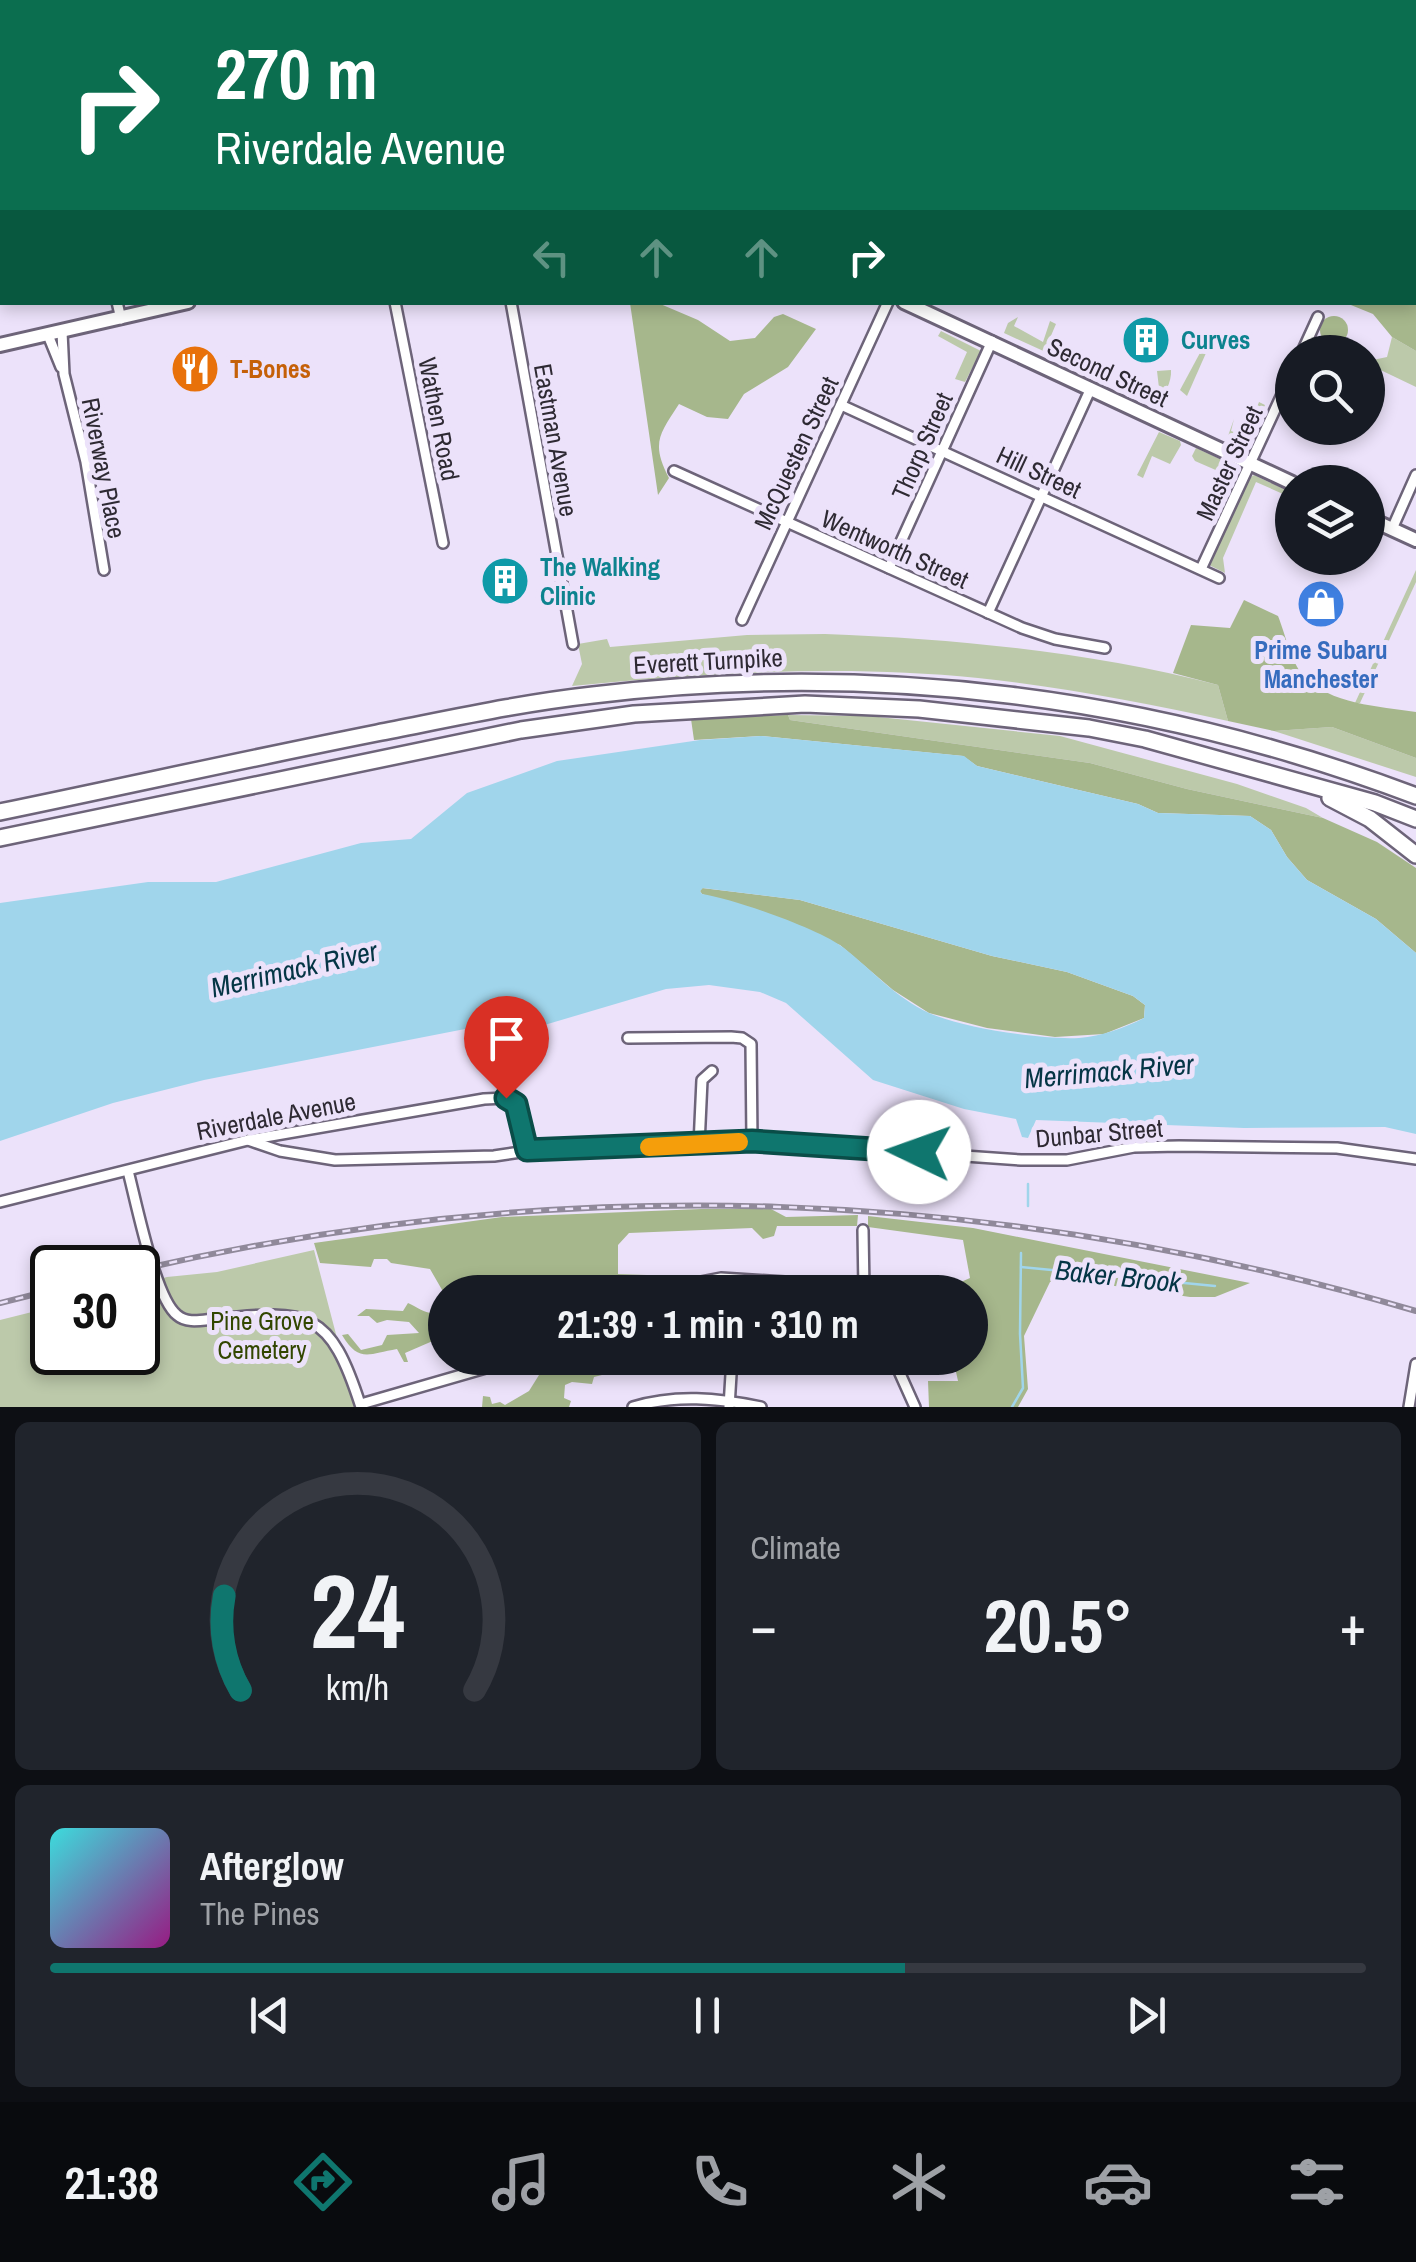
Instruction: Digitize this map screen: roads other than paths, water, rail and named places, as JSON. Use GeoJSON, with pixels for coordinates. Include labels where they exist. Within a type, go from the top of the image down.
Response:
{"type":"FeatureCollection","features":[{"type":"Feature","properties":{"kind":"highway","name":"Everett Turnpike"},"geometry":{"type":"LineString","coordinates":[[0,812],[534,703],[641,690],[778,681],[938,686],[1096,706],[1273,746],[1416,796]]}},
{"type":"Feature","properties":{"kind":"highway","name":"Everett Turnpike"},"geometry":{"type":"LineString","coordinates":[[0,838],[521,730],[652,712],[748,706],[870,706],[1033,720],[1145,739],[1376,804],[1416,819]]}},
{"type":"Feature","properties":{"kind":"highway"},"geometry":{"type":"LineString","coordinates":[[1145,739],[1324,796],[1370,819],[1416,855]]}},
{"type":"Feature","properties":{"kind":"main road"},"geometry":{"type":"LineString","coordinates":[[0,345],[176,305]]}},
{"type":"Feature","properties":{"kind":"main road","name":"Second Street"},"geometry":{"type":"LineString","coordinates":[[911,305],[1275,475]]}},
{"type":"Feature","properties":{"kind":"main road"},"geometry":{"type":"LineString","coordinates":[[1385,526],[1416,540]]}},
{"type":"Feature","properties":{"kind":"street"},"geometry":{"type":"LineString","coordinates":[[119,305],[121,319]]}},
{"type":"Feature","properties":{"kind":"street","name":"Wathen Road"},"geometry":{"type":"LineString","coordinates":[[396,305],[443,544]]}},
{"type":"Feature","properties":{"kind":"street","name":"Eastman Avenue"},"geometry":{"type":"LineString","coordinates":[[511,305],[573,644]]}},
{"type":"Feature","properties":{"kind":"street","name":"McQuesten Street"},"geometry":{"type":"LineString","coordinates":[[742,620],[887,305]]}},
{"type":"Feature","properties":{"kind":"street"},"geometry":{"type":"LineString","coordinates":[[1310,335],[1318,317]]}},
{"type":"Feature","properties":{"kind":"street","name":"Riverway Place"},"geometry":{"type":"LineString","coordinates":[[55,334],[86,462],[104,570]]}},
{"type":"Feature","properties":{"kind":"street","name":"Thorp Street"},"geometry":{"type":"LineString","coordinates":[[889,568],[992,342]]}},
{"type":"Feature","properties":{"kind":"street"},"geometry":{"type":"LineString","coordinates":[[988,613],[1091,388]]}},
{"type":"Feature","properties":{"kind":"street","name":"Hill Street"},"geometry":{"type":"LineString","coordinates":[[840,405],[1219,578]]}},
{"type":"Feature","properties":{"kind":"street","name":"Master Street"},"geometry":{"type":"LineString","coordinates":[[1201,569],[1275,411]]}},
{"type":"Feature","properties":{"kind":"street","name":"Wentworth Street"},"geometry":{"type":"LineString","coordinates":[[674,471],[1043,636],[1106,648]]}},
{"type":"Feature","properties":{"kind":"street"},"geometry":{"type":"LineString","coordinates":[[1392,529],[1416,475]]}},
{"type":"Feature","properties":{"kind":"street"},"geometry":{"type":"LineString","coordinates":[[628,1038],[731,1037],[751,1044],[752,1141]]}},
{"type":"Feature","properties":{"kind":"street"},"geometry":{"type":"LineString","coordinates":[[699,1145],[700,1090],[702,1080],[712,1071]]}},
{"type":"Feature","properties":{"kind":"street","name":"Riverdale Avenue"},"geometry":{"type":"LineString","coordinates":[[0,1202],[248,1140],[506,1098],[516,1104],[527,1150]]}},
{"type":"Feature","properties":{"kind":"street","name":"Dunbar Street"},"geometry":{"type":"LineString","coordinates":[[248,1140],[280,1151],[335,1160],[494,1156],[527,1150],[752,1141],[1022,1160],[1063,1160],[1134,1147],[1179,1146],[1337,1148],[1416,1159]]}},
{"type":"Feature","properties":{"kind":"street"},"geometry":{"type":"LineString","coordinates":[[128,1170],[153,1267],[176,1315],[190,1321],[268,1313],[300,1317],[335,1343],[344,1356],[361,1406],[464,1375]]}},
{"type":"Feature","properties":{"kind":"street"},"geometry":{"type":"LineString","coordinates":[[863,1230],[864,1275]]}},
{"type":"Feature","properties":{"kind":"street"},"geometry":{"type":"LineString","coordinates":[[1409,1407],[1416,1364]]}},
{"type":"Feature","properties":{"kind":"street"},"geometry":{"type":"LineString","coordinates":[[729,1404],[731,1375]]}},
{"type":"Feature","properties":{"kind":"street"},"geometry":{"type":"LineString","coordinates":[[901,1375],[915,1407]]}},
{"type":"Feature","properties":{"kind":"street"},"geometry":{"type":"LineString","coordinates":[[632,1407],[667,1400],[761,1407]]}},
{"type":"Feature","properties":{"kind":"water","name":"Merrimack River"},"geometry":{"type":"Polygon","coordinates":[[[761,736],[964,756],[977,766],[1138,804],[1158,813],[1250,816],[1271,830],[1307,880],[1376,919],[1416,953],[1416,1134],[1385,1127],[1244,1128],[1036,1120],[1028,1138],[1022,1137],[1016,1119],[964,1109],[873,1080],[786,1003],[760,992],[709,985],[666,989],[541,1026],[465,1029],[204,1080],[113,1103],[0,1141],[0,903],[148,882],[216,882],[361,843],[411,839],[467,793],[557,761],[700,740],[761,736]],[[703,888],[700,891],[776,916],[832,940],[906,1000],[962,1024],[1003,1032],[1079,1038],[1144,1018],[1145,1005],[1133,996],[1067,972],[992,956],[800,900],[703,888]]]}},
{"type":"Feature","properties":{"kind":"waterway","name":"Baker Brook"},"geometry":{"type":"LineString","coordinates":[[1028,1184],[1028,1206]]}},
{"type":"Feature","properties":{"kind":"waterway","name":"Baker Brook"},"geometry":{"type":"LineString","coordinates":[[1012,1407],[1023,1388],[1021,1253]]}},
{"type":"Feature","properties":{"kind":"waterway","name":"Baker Brook"},"geometry":{"type":"LineString","coordinates":[[1021,1267],[1215,1286]]}},
{"type":"Feature","properties":{"kind":"railway"},"geometry":{"type":"LineString","coordinates":[[160,1266],[298,1238],[459,1217],[619,1207],[779,1207],[939,1217],[1099,1238],[1258,1270],[1416,1311]]}},
{"type":"Feature","properties":{"kind":"railway"},"geometry":{"type":"LineString","coordinates":[[0,1303],[30,1296]]}},
{"type":"Feature","properties":{"kind":"place","name":"Curves"},"geometry":{"type":"Point","coordinates":[1146,340]}},
{"type":"Feature","properties":{"kind":"place","name":"T-Bones"},"geometry":{"type":"Point","coordinates":[195,369]}},
{"type":"Feature","properties":{"kind":"place","name":"The Walking Clinic"},"geometry":{"type":"Point","coordinates":[505,581]}},
{"type":"Feature","properties":{"kind":"place","name":"Prime Subaru Manchester"},"geometry":{"type":"Point","coordinates":[1321,604]}},
{"type":"Feature","properties":{"kind":"park label","name":"Pine Grove Cemetery"},"geometry":{"type":"Point","coordinates":[262,1336]}}]}
